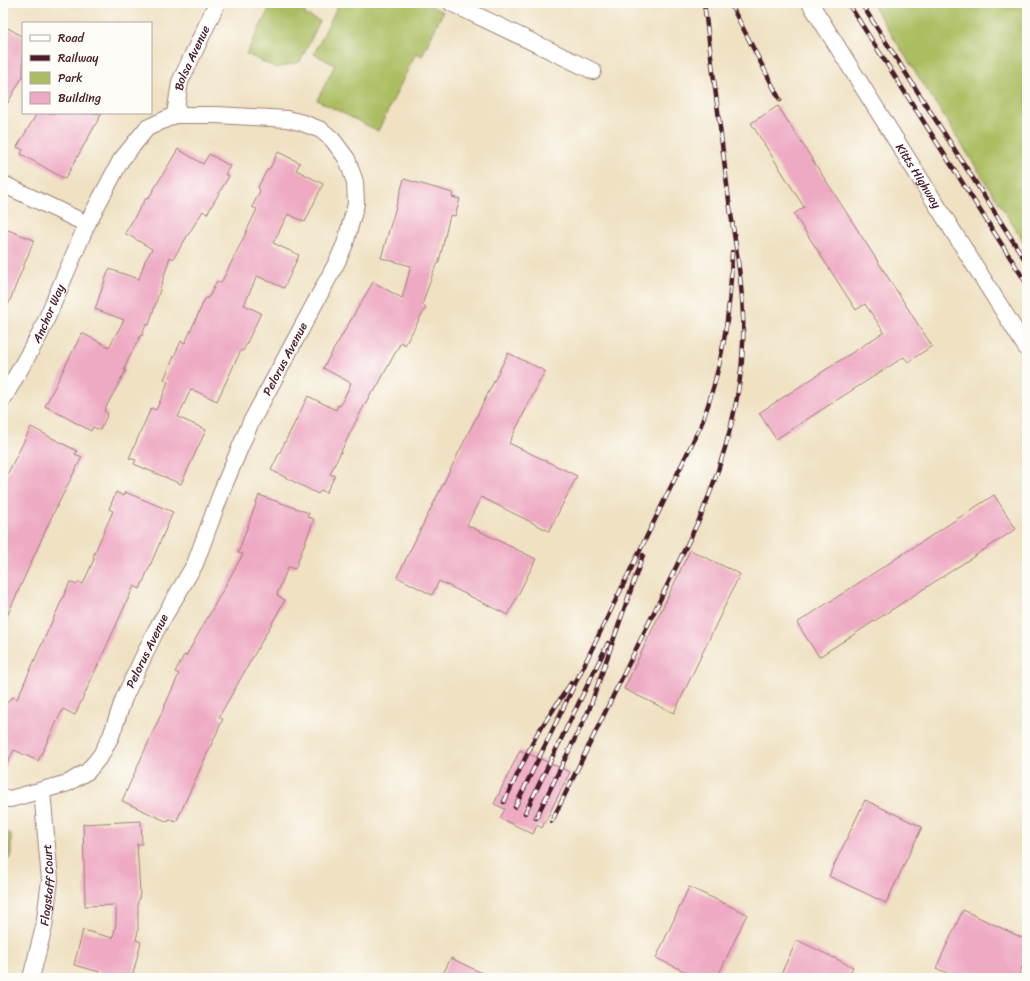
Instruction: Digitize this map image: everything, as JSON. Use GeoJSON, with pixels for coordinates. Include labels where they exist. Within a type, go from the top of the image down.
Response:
{"type":"FeatureCollection","features":[{"type":"Feature","properties":{"kind":"street","name":"Bolsa Avenue"},"geometry":{"type":"LineString","coordinates":[[175,115],[180,82],[217,3]]}},
{"type":"Feature","properties":{"kind":"street"},"geometry":{"type":"LineString","coordinates":[[451,3],[593,71]]}},
{"type":"Feature","properties":{"kind":"street","name":"Kitts Highway"},"geometry":{"type":"LineString","coordinates":[[810,3],[1027,349]]}},
{"type":"Feature","properties":{"kind":"street","name":"Pelorus Avenue"},"geometry":{"type":"LineString","coordinates":[[3,798],[10,799],[68,784],[88,771],[101,755],[111,736],[124,698],[155,632],[194,564],[223,488],[250,424],[338,262],[345,244],[356,204],[355,182],[347,159],[332,139],[321,130],[303,123],[287,119],[216,115],[175,115],[148,128],[121,160],[87,224]]}},
{"type":"Feature","properties":{"kind":"street"},"geometry":{"type":"LineString","coordinates":[[3,184],[87,224]]}},
{"type":"Feature","properties":{"kind":"street","name":"Anchor Way"},"geometry":{"type":"LineString","coordinates":[[3,399],[40,334],[87,224]]}},
{"type":"Feature","properties":{"kind":"street","name":"Flagstaff Court"},"geometry":{"type":"LineString","coordinates":[[31,978],[44,927],[50,880],[42,791]]}},
{"type":"Feature","properties":{"kind":"green space"},"geometry":{"type":"Polygon","coordinates":[[[272,3],[309,3],[304,14],[320,21],[300,62],[276,68],[246,54],[272,3]]]}},
{"type":"Feature","properties":{"kind":"green space"},"geometry":{"type":"Polygon","coordinates":[[[339,3],[425,3],[443,12],[422,56],[416,53],[378,131],[317,100],[335,65],[314,54],[339,3]]]}},
{"type":"Feature","properties":{"kind":"green space"},"geometry":{"type":"Polygon","coordinates":[[[872,3],[1027,3],[1027,247],[879,15],[872,3]]]}},
{"type":"Feature","properties":{"kind":"green space"},"geometry":{"type":"Polygon","coordinates":[[[3,830],[11,834],[11,858],[3,861],[3,830]]]}},
{"type":"Feature","properties":{"kind":"building"},"geometry":{"type":"Polygon","coordinates":[[[3,25],[22,36],[22,78],[3,111],[3,25]]]}},
{"type":"Feature","properties":{"kind":"building"},"geometry":{"type":"Polygon","coordinates":[[[778,106],[932,346],[908,362],[904,357],[776,439],[759,413],[884,332],[865,304],[856,310],[794,214],[804,207],[751,123],[778,106]]]}},
{"type":"Feature","properties":{"kind":"building"},"geometry":{"type":"Polygon","coordinates":[[[36,114],[101,114],[65,179],[21,154],[23,150],[17,147],[36,114]]]}},
{"type":"Feature","properties":{"kind":"building"},"geometry":{"type":"Polygon","coordinates":[[[178,149],[203,164],[209,154],[230,166],[225,174],[229,176],[207,214],[203,211],[173,259],[170,257],[149,325],[146,324],[142,336],[141,335],[128,360],[124,370],[126,370],[104,411],[108,414],[100,430],[93,427],[91,431],[45,406],[82,333],[109,347],[124,320],[95,309],[109,269],[139,279],[145,261],[152,249],[125,233],[146,198],[148,199],[178,149]]]}},
{"type":"Feature","properties":{"kind":"building"},"geometry":{"type":"Polygon","coordinates":[[[278,152],[300,163],[296,170],[323,184],[305,222],[288,214],[273,243],[299,255],[284,288],[257,276],[244,305],[261,313],[243,351],[241,350],[217,401],[191,389],[178,417],[206,430],[181,484],[134,464],[136,460],[129,458],[151,408],[156,410],[167,386],[168,382],[164,379],[181,341],[185,343],[205,299],[209,297],[217,281],[221,283],[241,243],[257,209],[252,207],[260,191],[258,187],[278,152]]]}},
{"type":"Feature","properties":{"kind":"building"},"geometry":{"type":"Polygon","coordinates":[[[404,179],[453,193],[452,197],[460,199],[455,216],[450,215],[439,262],[434,270],[422,305],[426,307],[405,345],[401,342],[374,392],[372,391],[330,474],[335,476],[326,493],[321,490],[318,494],[271,470],[308,396],[336,410],[338,405],[340,406],[351,383],[323,368],[373,282],[402,298],[411,266],[381,258],[404,179]]]}},
{"type":"Feature","properties":{"kind":"building"},"geometry":{"type":"Polygon","coordinates":[[[3,228],[34,240],[4,315],[3,315],[3,228]]]}},
{"type":"Feature","properties":{"kind":"building"},"geometry":{"type":"Polygon","coordinates":[[[508,353],[545,371],[509,443],[577,476],[549,531],[481,497],[467,525],[536,559],[508,615],[439,581],[432,595],[397,577],[508,353]]]}},
{"type":"Feature","properties":{"kind":"building"},"geometry":{"type":"Polygon","coordinates":[[[31,427],[77,451],[75,454],[82,457],[52,516],[3,625],[3,483],[31,427]]]}},
{"type":"Feature","properties":{"kind":"building"},"geometry":{"type":"Polygon","coordinates":[[[116,492],[123,496],[125,492],[173,512],[140,589],[134,586],[75,715],[63,709],[38,761],[14,750],[3,772],[3,702],[6,704],[12,697],[17,699],[70,582],[77,585],[79,582],[83,584],[94,559],[94,554],[113,511],[109,509],[116,492]]]}},
{"type":"Feature","properties":{"kind":"building"},"geometry":{"type":"Polygon","coordinates":[[[259,495],[309,513],[307,517],[314,519],[295,569],[288,567],[278,592],[277,595],[285,600],[219,717],[223,719],[176,822],[169,819],[168,822],[122,801],[179,674],[175,672],[184,655],[186,656],[243,554],[238,553],[259,495]]]}},
{"type":"Feature","properties":{"kind":"building"},"geometry":{"type":"Polygon","coordinates":[[[994,495],[1016,529],[819,657],[797,623],[994,495]]]}},
{"type":"Feature","properties":{"kind":"building"},"geometry":{"type":"Polygon","coordinates":[[[690,550],[740,574],[674,713],[624,689],[690,550]]]}},
{"type":"Feature","properties":{"kind":"building"},"geometry":{"type":"Polygon","coordinates":[[[520,750],[570,772],[542,828],[537,825],[533,834],[500,818],[505,809],[494,804],[520,750]]]}},
{"type":"Feature","properties":{"kind":"building"},"geometry":{"type":"Polygon","coordinates":[[[865,800],[922,827],[886,903],[829,876],[865,800]]]}},
{"type":"Feature","properties":{"kind":"building"},"geometry":{"type":"Polygon","coordinates":[[[141,821],[142,844],[137,844],[140,892],[138,901],[138,930],[136,940],[141,942],[132,978],[98,978],[100,972],[74,965],[83,930],[113,938],[116,923],[116,905],[85,906],[83,824],[141,821]]]}},
{"type":"Feature","properties":{"kind":"building"},"geometry":{"type":"Polygon","coordinates":[[[689,887],[747,914],[717,978],[699,978],[656,958],[689,887]]]}},
{"type":"Feature","properties":{"kind":"building"},"geometry":{"type":"Polygon","coordinates":[[[963,910],[1027,940],[1027,957],[1017,978],[958,978],[936,968],[963,910]]]}},
{"type":"Feature","properties":{"kind":"building"},"geometry":{"type":"Polygon","coordinates":[[[797,940],[853,967],[847,978],[779,978],[797,940]]]}},
{"type":"Feature","properties":{"kind":"building"},"geometry":{"type":"Polygon","coordinates":[[[451,958],[492,978],[441,978],[451,958]]]}},
{"type":"Feature","properties":{"kind":"railway"},"geometry":{"type":"LineString","coordinates":[[552,821],[700,518],[716,476],[735,410],[742,365],[743,307],[704,3]]}},
{"type":"Feature","properties":{"kind":"railway"},"geometry":{"type":"LineString","coordinates":[[730,3],[780,100]]}},
{"type":"Feature","properties":{"kind":"railway"},"geometry":{"type":"LineString","coordinates":[[848,3],[1027,284]]}},
{"type":"Feature","properties":{"kind":"railway"},"geometry":{"type":"LineString","coordinates":[[861,3],[1027,263]]}},
{"type":"Feature","properties":{"kind":"railway"},"geometry":{"type":"LineString","coordinates":[[515,807],[701,425],[715,383],[724,340],[730,296],[732,252]]}},
{"type":"Feature","properties":{"kind":"railway"},"geometry":{"type":"LineString","coordinates":[[536,818],[589,710],[643,555]]}},
{"type":"Feature","properties":{"kind":"railway"},"geometry":{"type":"LineString","coordinates":[[525,813],[608,643]]}},
{"type":"Feature","properties":{"kind":"railway"},"geometry":{"type":"LineString","coordinates":[[504,802],[537,734],[571,683]]}}]}
